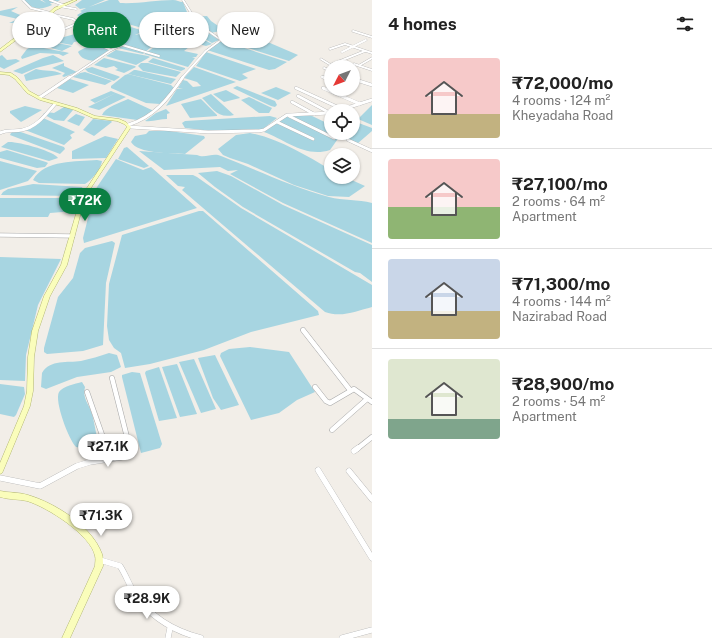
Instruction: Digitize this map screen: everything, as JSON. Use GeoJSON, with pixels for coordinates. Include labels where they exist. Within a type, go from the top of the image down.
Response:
{"type":"FeatureCollection","features":[{"type":"Feature","properties":{"kind":"main road"},"geometry":{"type":"LineString","coordinates":[[52,12],[61,6],[76,0]]}},
{"type":"Feature","properties":{"kind":"main road"},"geometry":{"type":"LineString","coordinates":[[0,51],[12,42]]}},
{"type":"Feature","properties":{"kind":"main road"},"geometry":{"type":"LineString","coordinates":[[0,73],[10,74],[16,78],[26,90],[39,98],[76,109],[94,117],[118,120],[131,126],[85,192],[64,265],[47,296],[42,309],[32,348],[30,391],[27,406],[0,471]]}},
{"type":"Feature","properties":{"kind":"main road"},"geometry":{"type":"LineString","coordinates":[[0,494],[27,498],[38,502],[64,517],[88,537],[99,553],[100,560],[66,638]]}},
{"type":"Feature","properties":{"kind":"street"},"geometry":{"type":"LineString","coordinates":[[22,0],[31,8],[46,12]]}},
{"type":"Feature","properties":{"kind":"street"},"geometry":{"type":"LineString","coordinates":[[50,0],[61,6],[76,9]]}},
{"type":"Feature","properties":{"kind":"street"},"geometry":{"type":"LineString","coordinates":[[131,126],[166,103],[184,76],[204,51],[212,44],[221,40],[198,24],[189,12],[183,0]]}},
{"type":"Feature","properties":{"kind":"street"},"geometry":{"type":"LineString","coordinates":[[65,17],[73,19],[78,23],[65,30]]}},
{"type":"Feature","properties":{"kind":"street"},"geometry":{"type":"LineString","coordinates":[[353,31],[372,37]]}},
{"type":"Feature","properties":{"kind":"street"},"geometry":{"type":"LineString","coordinates":[[342,52],[366,40]]}},
{"type":"Feature","properties":{"kind":"street"},"geometry":{"type":"LineString","coordinates":[[330,49],[344,44],[372,53]]}},
{"type":"Feature","properties":{"kind":"street"},"geometry":{"type":"LineString","coordinates":[[39,98],[111,50],[122,45],[159,56]]}},
{"type":"Feature","properties":{"kind":"street"},"geometry":{"type":"LineString","coordinates":[[106,48],[111,50]]}},
{"type":"Feature","properties":{"kind":"street"},"geometry":{"type":"LineString","coordinates":[[341,60],[346,58],[354,58],[366,51]]}},
{"type":"Feature","properties":{"kind":"street"},"geometry":{"type":"LineString","coordinates":[[360,65],[372,58]]}},
{"type":"Feature","properties":{"kind":"street"},"geometry":{"type":"LineString","coordinates":[[360,66],[371,69]]}},
{"type":"Feature","properties":{"kind":"street"},"geometry":{"type":"LineString","coordinates":[[360,82],[372,86]]}},
{"type":"Feature","properties":{"kind":"street"},"geometry":{"type":"LineString","coordinates":[[296,88],[331,104]]}},
{"type":"Feature","properties":{"kind":"street"},"geometry":{"type":"LineString","coordinates":[[323,88],[360,104],[372,100]]}},
{"type":"Feature","properties":{"kind":"street"},"geometry":{"type":"LineString","coordinates":[[298,96],[324,109]]}},
{"type":"Feature","properties":{"kind":"street"},"geometry":{"type":"LineString","coordinates":[[292,102],[314,114]]}},
{"type":"Feature","properties":{"kind":"street"},"geometry":{"type":"LineString","coordinates":[[0,133],[10,128],[24,130],[38,123],[55,104]]}},
{"type":"Feature","properties":{"kind":"street"},"geometry":{"type":"LineString","coordinates":[[131,126],[208,132],[259,131],[287,115],[324,113]]}},
{"type":"Feature","properties":{"kind":"street"},"geometry":{"type":"LineString","coordinates":[[287,115],[324,133]]}},
{"type":"Feature","properties":{"kind":"street"},"geometry":{"type":"LineString","coordinates":[[277,122],[313,139]]}},
{"type":"Feature","properties":{"kind":"street"},"geometry":{"type":"LineString","coordinates":[[348,140],[372,151]]}},
{"type":"Feature","properties":{"kind":"street"},"geometry":{"type":"LineString","coordinates":[[0,235],[73,236]]}},
{"type":"Feature","properties":{"kind":"street"},"geometry":{"type":"LineString","coordinates":[[303,330],[350,390]]}},
{"type":"Feature","properties":{"kind":"street"},"geometry":{"type":"LineString","coordinates":[[0,478],[40,486],[77,466],[129,456],[131,452],[112,378]]}},
{"type":"Feature","properties":{"kind":"street"},"geometry":{"type":"LineString","coordinates":[[315,387],[326,401],[330,403],[354,389],[372,402]]}},
{"type":"Feature","properties":{"kind":"street"},"geometry":{"type":"LineString","coordinates":[[88,392],[110,459]]}},
{"type":"Feature","properties":{"kind":"street"},"geometry":{"type":"LineString","coordinates":[[332,430],[368,399]]}},
{"type":"Feature","properties":{"kind":"street"},"geometry":{"type":"LineString","coordinates":[[354,451],[372,437]]}},
{"type":"Feature","properties":{"kind":"street"},"geometry":{"type":"LineString","coordinates":[[318,470],[372,558]]}},
{"type":"Feature","properties":{"kind":"street"},"geometry":{"type":"LineString","coordinates":[[349,471],[372,500]]}},
{"type":"Feature","properties":{"kind":"street"},"geometry":{"type":"LineString","coordinates":[[100,560],[114,563],[124,571],[135,594],[145,606],[170,628],[201,638]]}},
{"type":"Feature","properties":{"kind":"street"},"geometry":{"type":"LineString","coordinates":[[167,637],[170,628]]}},
{"type":"Feature","properties":{"kind":"street"},"geometry":{"type":"LineString","coordinates":[[342,638],[372,630]]}},
{"type":"Feature","properties":{"kind":"water"},"geometry":{"type":"Polygon","coordinates":[[[22,0],[40,0],[46,3],[42,0],[60,0],[55,3],[50,3],[52,5],[43,8],[36,8],[22,0]]]}},
{"type":"Feature","properties":{"kind":"water"},"geometry":{"type":"Polygon","coordinates":[[[82,0],[105,0],[89,7],[109,0],[118,0],[120,3],[133,3],[173,0],[183,2],[187,12],[139,12],[139,27],[131,25],[131,12],[82,12],[80,11],[86,8],[80,9],[75,5],[82,0]]]}},
{"type":"Feature","properties":{"kind":"water"},"geometry":{"type":"Polygon","coordinates":[[[18,7],[11,11],[13,12],[12,12],[12,18],[0,15],[0,11],[18,7]]]}},
{"type":"Feature","properties":{"kind":"water"},"geometry":{"type":"Polygon","coordinates":[[[209,18],[217,25],[217,32],[211,33],[209,31],[209,18]]]}},
{"type":"Feature","properties":{"kind":"water"},"geometry":{"type":"Polygon","coordinates":[[[131,27],[139,29],[139,33],[135,35],[139,34],[139,48],[150,48],[143,54],[118,48],[131,48],[131,27]]]}},
{"type":"Feature","properties":{"kind":"water"},"geometry":{"type":"Polygon","coordinates":[[[209,33],[217,39],[217,41],[212,43],[209,41],[209,33]]]}},
{"type":"Feature","properties":{"kind":"water"},"geometry":{"type":"Polygon","coordinates":[[[73,35],[72,45],[65,44],[65,37],[73,35]]]}},
{"type":"Feature","properties":{"kind":"water"},"geometry":{"type":"Polygon","coordinates":[[[217,43],[217,48],[244,48],[287,62],[275,69],[269,70],[207,50],[217,43]]]}},
{"type":"Feature","properties":{"kind":"water"},"geometry":{"type":"Polygon","coordinates":[[[65,45],[72,46],[62,51],[51,48],[65,48],[65,45]]]}},
{"type":"Feature","properties":{"kind":"water"},"geometry":{"type":"Polygon","coordinates":[[[274,45],[298,55],[289,61],[248,48],[274,48],[274,45]]]}},
{"type":"Feature","properties":{"kind":"water"},"geometry":{"type":"Polygon","coordinates":[[[43,48],[69,53],[63,56],[59,54],[40,53],[22,59],[21,57],[27,49],[43,48]]]}},
{"type":"Feature","properties":{"kind":"water"},"geometry":{"type":"Polygon","coordinates":[[[85,48],[105,48],[109,50],[94,61],[83,58],[78,52],[85,48]]]}},
{"type":"Feature","properties":{"kind":"water"},"geometry":{"type":"Polygon","coordinates":[[[153,48],[183,49],[180,48],[188,48],[184,51],[198,54],[196,57],[192,57],[195,58],[188,67],[144,54],[153,48]]]}},
{"type":"Feature","properties":{"kind":"water"},"geometry":{"type":"Polygon","coordinates":[[[116,50],[150,57],[136,65],[106,56],[116,50]]]}},
{"type":"Feature","properties":{"kind":"water"},"geometry":{"type":"Polygon","coordinates":[[[206,52],[256,69],[242,74],[248,78],[240,81],[196,66],[206,52]]]}},
{"type":"Feature","properties":{"kind":"water"},"geometry":{"type":"Polygon","coordinates":[[[2,55],[7,60],[16,59],[20,61],[4,69],[0,67],[0,56],[2,55]]]}},
{"type":"Feature","properties":{"kind":"water"},"geometry":{"type":"Polygon","coordinates":[[[53,55],[64,61],[36,68],[22,74],[13,71],[43,58],[53,55]]]}},
{"type":"Feature","properties":{"kind":"water"},"geometry":{"type":"Polygon","coordinates":[[[104,58],[136,67],[124,73],[115,70],[118,69],[114,66],[106,68],[94,65],[104,58]]]}},
{"type":"Feature","properties":{"kind":"water"},"geometry":{"type":"Polygon","coordinates":[[[153,58],[185,69],[181,71],[148,62],[153,58]]]}},
{"type":"Feature","properties":{"kind":"water"},"geometry":{"type":"Polygon","coordinates":[[[64,63],[64,66],[77,72],[64,77],[62,76],[65,73],[52,68],[64,63]]]}},
{"type":"Feature","properties":{"kind":"water"},"geometry":{"type":"Polygon","coordinates":[[[141,63],[148,63],[181,72],[176,77],[143,71],[138,66],[141,63]]]}},
{"type":"Feature","properties":{"kind":"water"},"geometry":{"type":"Polygon","coordinates":[[[92,67],[120,77],[114,81],[88,72],[85,69],[92,67]]]}},
{"type":"Feature","properties":{"kind":"water"},"geometry":{"type":"Polygon","coordinates":[[[194,67],[236,82],[166,106],[177,89],[183,88],[178,88],[183,80],[187,81],[193,87],[201,86],[197,82],[184,78],[194,67]]]}},
{"type":"Feature","properties":{"kind":"water"},"geometry":{"type":"Polygon","coordinates":[[[36,69],[62,74],[26,81],[24,75],[36,69]]]}},
{"type":"Feature","properties":{"kind":"water"},"geometry":{"type":"Polygon","coordinates":[[[134,70],[176,79],[171,84],[128,74],[134,70]]]}},
{"type":"Feature","properties":{"kind":"water"},"geometry":{"type":"Polygon","coordinates":[[[85,72],[112,81],[105,85],[73,77],[85,72]]]}},
{"type":"Feature","properties":{"kind":"water"},"geometry":{"type":"Polygon","coordinates":[[[128,74],[171,85],[174,88],[160,104],[146,103],[111,88],[111,86],[128,74]]]}},
{"type":"Feature","properties":{"kind":"water"},"geometry":{"type":"Polygon","coordinates":[[[70,79],[89,85],[73,93],[57,88],[70,79]]]}},
{"type":"Feature","properties":{"kind":"water"},"geometry":{"type":"Polygon","coordinates":[[[237,86],[275,101],[277,105],[275,107],[271,106],[233,88],[237,86]]]}},
{"type":"Feature","properties":{"kind":"water"},"geometry":{"type":"Polygon","coordinates":[[[276,87],[291,93],[278,100],[261,93],[276,87]]]}},
{"type":"Feature","properties":{"kind":"water"},"geometry":{"type":"Polygon","coordinates":[[[226,90],[240,98],[224,102],[213,94],[226,90]]]}},
{"type":"Feature","properties":{"kind":"water"},"geometry":{"type":"Polygon","coordinates":[[[111,91],[116,93],[95,103],[90,100],[111,91]]]}},
{"type":"Feature","properties":{"kind":"water"},"geometry":{"type":"Polygon","coordinates":[[[116,93],[126,97],[99,110],[88,107],[116,93]]]}},
{"type":"Feature","properties":{"kind":"water"},"geometry":{"type":"Polygon","coordinates":[[[211,94],[234,115],[228,116],[219,114],[212,109],[202,98],[211,94]]]}},
{"type":"Feature","properties":{"kind":"water"},"geometry":{"type":"Polygon","coordinates":[[[249,97],[272,108],[269,113],[259,113],[241,100],[249,97]]]}},
{"type":"Feature","properties":{"kind":"water"},"geometry":{"type":"Polygon","coordinates":[[[128,99],[154,111],[137,120],[102,115],[109,107],[128,99]]]}},
{"type":"Feature","properties":{"kind":"water"},"geometry":{"type":"Polygon","coordinates":[[[201,99],[217,116],[190,118],[181,104],[201,99]]]}},
{"type":"Feature","properties":{"kind":"water"},"geometry":{"type":"Polygon","coordinates":[[[372,105],[372,125],[360,120],[360,117],[372,105]]]}},
{"type":"Feature","properties":{"kind":"water"},"geometry":{"type":"Polygon","coordinates":[[[25,106],[42,110],[21,122],[10,113],[10,111],[25,106]]]}},
{"type":"Feature","properties":{"kind":"water"},"geometry":{"type":"Polygon","coordinates":[[[64,107],[73,110],[64,121],[54,120],[43,114],[47,112],[54,113],[64,107]]]}},
{"type":"Feature","properties":{"kind":"water"},"geometry":{"type":"Polygon","coordinates":[[[166,109],[170,113],[167,114],[167,119],[145,121],[156,113],[166,109]]]}},
{"type":"Feature","properties":{"kind":"water"},"geometry":{"type":"Polygon","coordinates":[[[76,114],[85,117],[79,126],[67,121],[76,114]]]}},
{"type":"Feature","properties":{"kind":"water"},"geometry":{"type":"Polygon","coordinates":[[[310,115],[324,122],[324,140],[337,140],[331,148],[324,148],[324,151],[321,152],[312,152],[296,147],[264,132],[287,116],[310,115]]]}},
{"type":"Feature","properties":{"kind":"water"},"geometry":{"type":"Polygon","coordinates":[[[270,116],[277,118],[263,129],[212,131],[185,128],[182,123],[185,121],[270,116]]]}},
{"type":"Feature","properties":{"kind":"water"},"geometry":{"type":"Polygon","coordinates":[[[43,118],[75,132],[70,135],[72,138],[64,145],[25,130],[39,123],[43,118]]]}},
{"type":"Feature","properties":{"kind":"water"},"geometry":{"type":"Polygon","coordinates":[[[93,119],[112,122],[94,136],[83,130],[93,119]]]}},
{"type":"Feature","properties":{"kind":"water"},"geometry":{"type":"Polygon","coordinates":[[[360,124],[372,128],[372,131],[357,144],[347,140],[360,140],[360,124]]]}},
{"type":"Feature","properties":{"kind":"water"},"geometry":{"type":"Polygon","coordinates":[[[15,130],[64,147],[65,149],[60,154],[10,135],[15,130]]]}},
{"type":"Feature","properties":{"kind":"water"},"geometry":{"type":"Polygon","coordinates":[[[149,131],[170,131],[204,136],[205,138],[185,154],[147,151],[140,149],[131,142],[135,136],[146,134],[149,131]]]}},
{"type":"Feature","properties":{"kind":"water"},"geometry":{"type":"Polygon","coordinates":[[[250,133],[272,139],[302,153],[324,166],[324,184],[360,184],[365,186],[349,197],[328,196],[294,185],[248,164],[223,155],[218,149],[236,135],[250,133]]]}},
{"type":"Feature","properties":{"kind":"water"},"geometry":{"type":"Polygon","coordinates":[[[105,136],[118,139],[106,158],[72,159],[72,151],[105,136]]]}},
{"type":"Feature","properties":{"kind":"water"},"geometry":{"type":"Polygon","coordinates":[[[8,142],[35,147],[50,152],[58,158],[49,161],[1,147],[8,142]]]}},
{"type":"Feature","properties":{"kind":"water"},"geometry":{"type":"Polygon","coordinates":[[[127,147],[149,166],[144,168],[118,159],[124,148],[127,147]]]}},
{"type":"Feature","properties":{"kind":"water"},"geometry":{"type":"Polygon","coordinates":[[[7,150],[48,163],[45,167],[37,168],[0,158],[0,152],[7,150]]]}},
{"type":"Feature","properties":{"kind":"water"},"geometry":{"type":"Polygon","coordinates":[[[139,151],[200,156],[218,155],[315,193],[334,198],[372,203],[372,243],[283,203],[230,174],[238,170],[228,171],[220,167],[164,170],[139,151]]]}},
{"type":"Feature","properties":{"kind":"water"},"geometry":{"type":"Polygon","coordinates":[[[116,159],[143,170],[151,167],[197,208],[84,243],[83,238],[95,190],[116,159]]]}},
{"type":"Feature","properties":{"kind":"water"},"geometry":{"type":"Polygon","coordinates":[[[97,160],[102,161],[98,171],[85,184],[39,183],[33,180],[38,173],[53,165],[97,160]]]}},
{"type":"Feature","properties":{"kind":"water"},"geometry":{"type":"Polygon","coordinates":[[[0,161],[37,171],[28,181],[0,190],[0,161]]]}},
{"type":"Feature","properties":{"kind":"water"},"geometry":{"type":"Polygon","coordinates":[[[217,171],[231,176],[283,205],[372,245],[372,282],[360,273],[355,272],[243,207],[198,173],[217,171]]]}},
{"type":"Feature","properties":{"kind":"water"},"geometry":{"type":"Polygon","coordinates":[[[166,175],[193,175],[197,177],[241,208],[372,285],[372,307],[343,314],[331,314],[325,312],[182,190],[185,187],[178,186],[166,175]]]}},
{"type":"Feature","properties":{"kind":"water"},"geometry":{"type":"Polygon","coordinates":[[[33,184],[82,187],[83,189],[80,195],[77,196],[1,195],[8,189],[33,184]]]}},
{"type":"Feature","properties":{"kind":"water"},"geometry":{"type":"Polygon","coordinates":[[[0,198],[61,198],[63,200],[77,200],[75,211],[50,213],[48,217],[0,217],[0,198]]]}},
{"type":"Feature","properties":{"kind":"water"},"geometry":{"type":"Polygon","coordinates":[[[203,211],[318,311],[319,315],[251,332],[204,350],[150,364],[125,368],[121,353],[114,348],[109,340],[107,326],[109,284],[122,235],[203,211]]]}},
{"type":"Feature","properties":{"kind":"water"},"geometry":{"type":"Polygon","coordinates":[[[112,241],[115,243],[106,283],[103,345],[83,351],[47,354],[44,352],[44,348],[58,297],[73,278],[80,253],[85,248],[112,241]]]}},
{"type":"Feature","properties":{"kind":"water"},"geometry":{"type":"Polygon","coordinates":[[[0,257],[61,259],[38,305],[26,355],[25,381],[0,380],[0,257]]]}},
{"type":"Feature","properties":{"kind":"water"},"geometry":{"type":"Polygon","coordinates":[[[250,347],[289,352],[315,392],[297,400],[279,413],[251,420],[220,356],[221,353],[229,349],[250,347]]]}},
{"type":"Feature","properties":{"kind":"water"},"geometry":{"type":"Polygon","coordinates":[[[109,353],[117,355],[121,367],[111,372],[77,377],[46,389],[41,387],[42,373],[45,369],[54,364],[60,362],[81,361],[109,353]]]}},
{"type":"Feature","properties":{"kind":"water"},"geometry":{"type":"Polygon","coordinates":[[[215,355],[239,405],[221,410],[213,398],[198,358],[215,355]]]}},
{"type":"Feature","properties":{"kind":"water"},"geometry":{"type":"Polygon","coordinates":[[[194,359],[216,409],[201,413],[179,362],[194,359]]]}},
{"type":"Feature","properties":{"kind":"water"},"geometry":{"type":"Polygon","coordinates":[[[177,364],[197,414],[180,417],[162,367],[177,364]]]}},
{"type":"Feature","properties":{"kind":"water"},"geometry":{"type":"Polygon","coordinates":[[[159,367],[177,418],[159,421],[145,373],[146,371],[159,367]]]}},
{"type":"Feature","properties":{"kind":"water"},"geometry":{"type":"Polygon","coordinates":[[[132,372],[140,373],[162,444],[160,448],[141,453],[122,377],[122,375],[132,372]]]}},
{"type":"Feature","properties":{"kind":"water"},"geometry":{"type":"Polygon","coordinates":[[[82,382],[85,387],[85,398],[92,414],[100,446],[98,451],[76,447],[66,429],[60,412],[58,397],[59,392],[66,387],[82,382]]]}},
{"type":"Feature","properties":{"kind":"water"},"geometry":{"type":"Polygon","coordinates":[[[0,384],[24,387],[25,394],[14,417],[0,414],[0,384]]]}}]}
